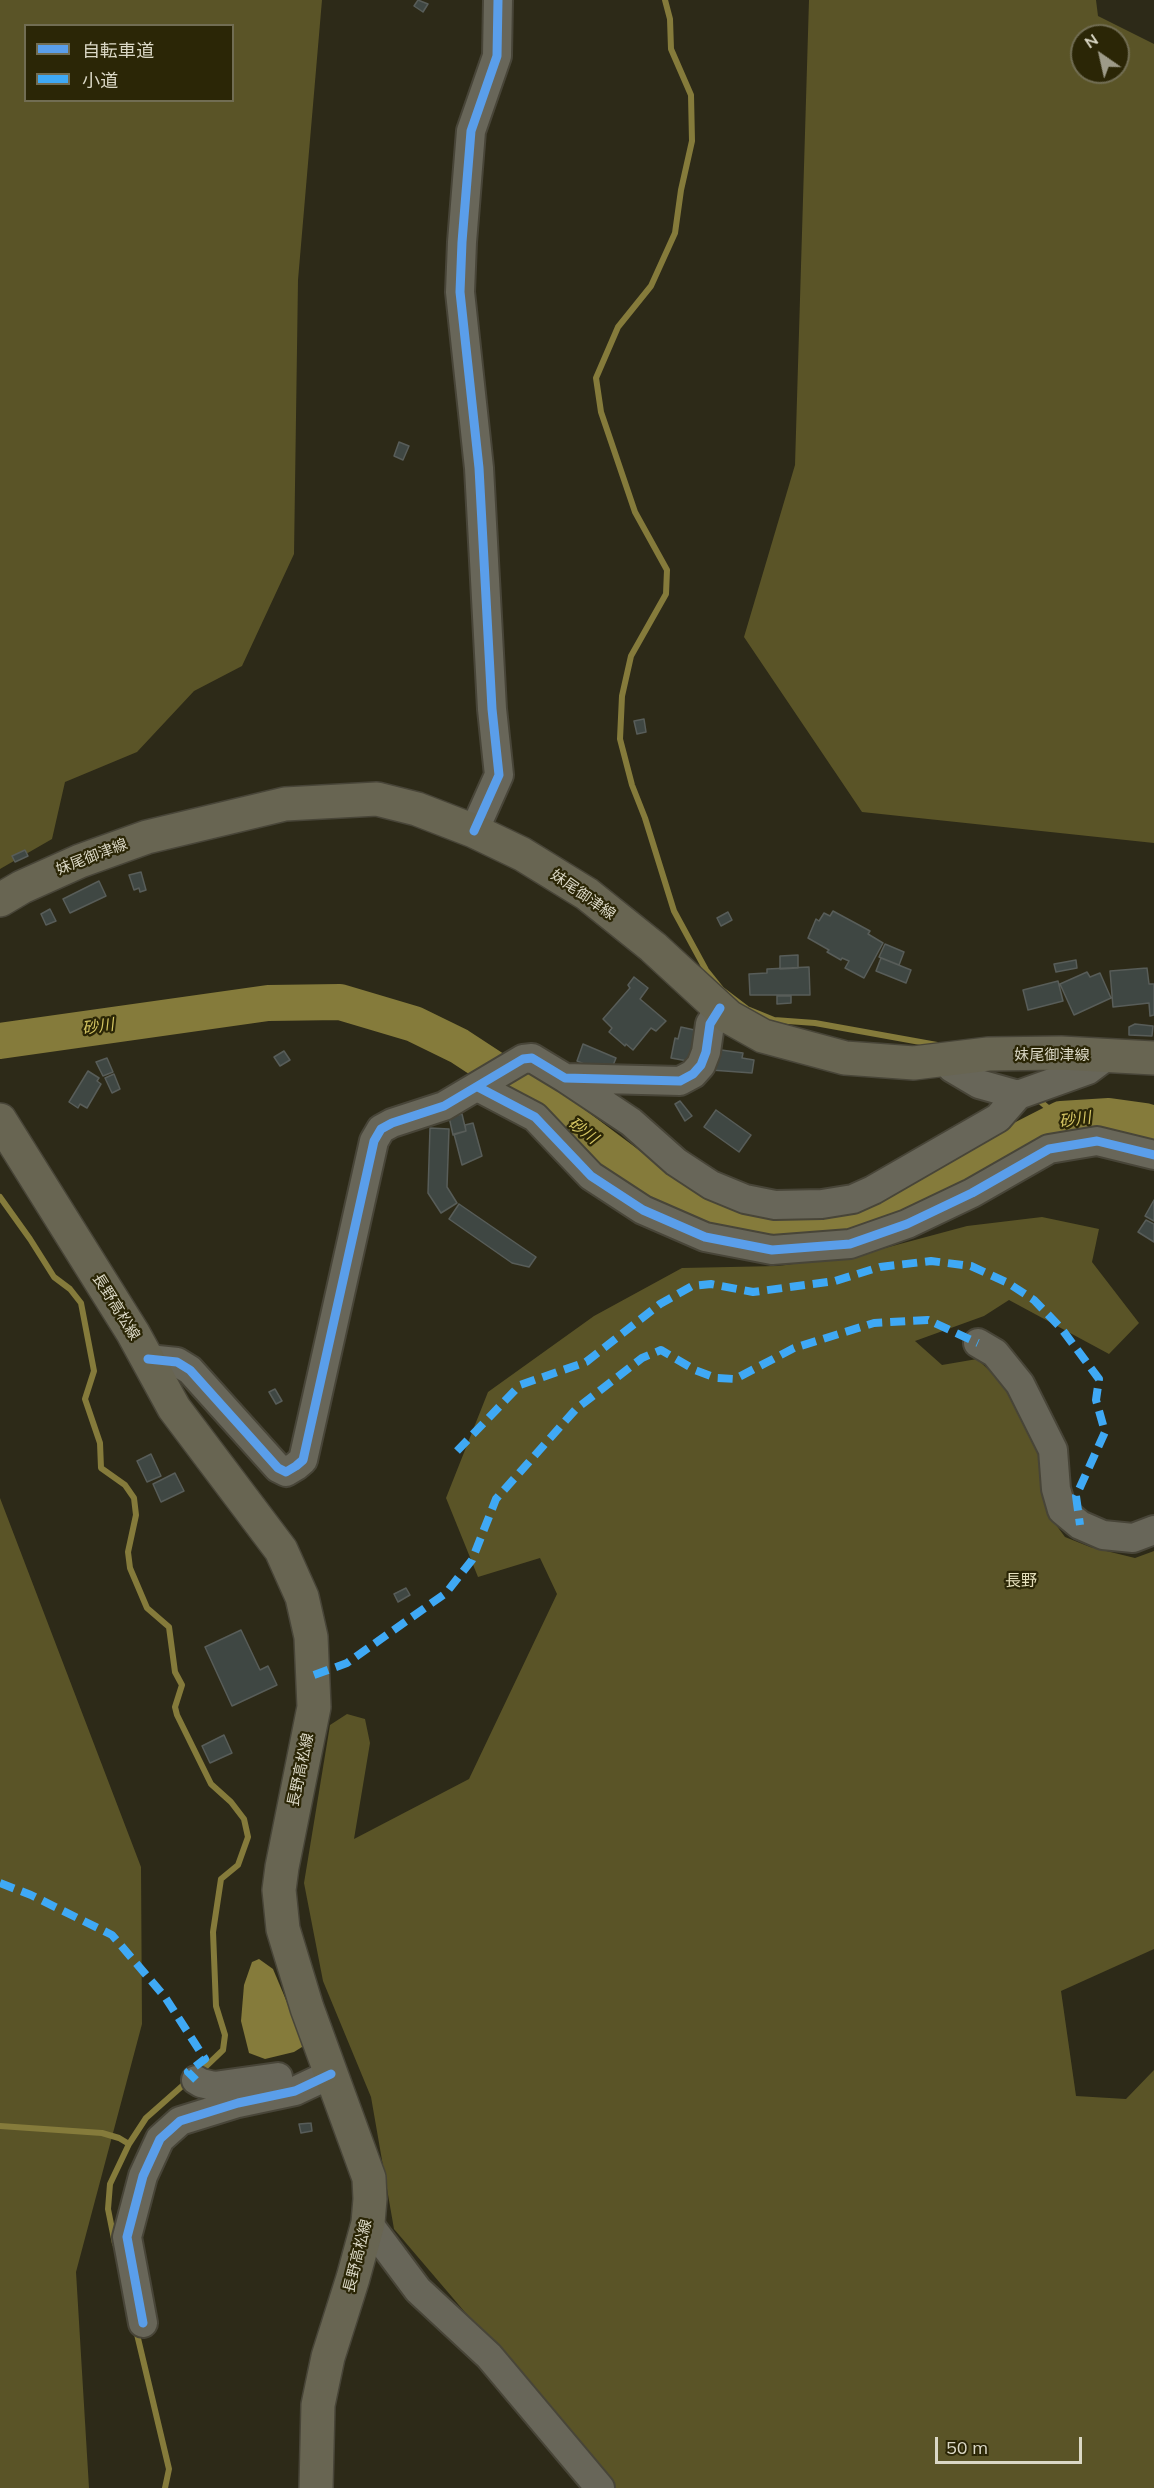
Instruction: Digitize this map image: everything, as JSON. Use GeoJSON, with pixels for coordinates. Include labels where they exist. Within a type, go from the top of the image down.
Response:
{"type":"FeatureCollection","features":[{"type":"Feature","properties":{"kind":"main road","name":"妹尾御津線"},"geometry":{"type":"LineString","coordinates":[[0,900],[70,865],[147,837],[285,804],[377,799],[417,809],[474,831],[522,854],[586,894],[653,947],[729,1017],[763,1036],[846,1058],[914,1064],[988,1054],[1061,1053],[1154,1058]]}},
{"type":"Feature","properties":{"kind":"main road","name":"長野高松線"},"geometry":{"type":"LineString","coordinates":[[3,1128],[148,1359],[174,1408],[281,1550],[302,1596],[311,1636],[314,1707],[288,1827],[279,1890],[283,1929],[307,2008],[369,2178],[368,2223],[328,2357],[318,2404],[316,2488]]}},
{"type":"Feature","properties":{"kind":"street"},"geometry":{"type":"LineString","coordinates":[[474,831],[499,775],[492,709],[479,468],[460,292],[471,131],[497,56],[498,0]]}},
{"type":"Feature","properties":{"kind":"street"},"geometry":{"type":"LineString","coordinates":[[565,1078],[680,1081],[693,1074],[701,1065],[706,1052],[710,1024],[720,1008]]}},
{"type":"Feature","properties":{"kind":"street"},"geometry":{"type":"LineString","coordinates":[[148,1359],[177,1362],[190,1370],[278,1468],[286,1472],[296,1466],[303,1460],[374,1141],[381,1129],[392,1123],[444,1107],[523,1059],[532,1058],[631,1122],[676,1162],[711,1185],[745,1199],[775,1205],[822,1204],[853,1199],[873,1190],[998,1118],[1018,1095],[1088,1070],[1108,1055]]}},
{"type":"Feature","properties":{"kind":"street"},"geometry":{"type":"LineString","coordinates":[[945,1060],[952,1068],[979,1084],[1018,1095]]}},
{"type":"Feature","properties":{"kind":"street"},"geometry":{"type":"LineString","coordinates":[[478,1087],[535,1117],[591,1176],[643,1210],[705,1237],[772,1250],[850,1244],[907,1224],[972,1193],[1049,1149],[1097,1141],[1154,1155]]}},
{"type":"Feature","properties":{"kind":"street"},"geometry":{"type":"LineString","coordinates":[[978,1343],[995,1353],[1020,1384],[1053,1450],[1056,1489],[1062,1510],[1080,1524],[1103,1535],[1133,1538],[1154,1530]]}},
{"type":"Feature","properties":{"kind":"street"},"geometry":{"type":"LineString","coordinates":[[196,2080],[214,2086],[297,2073],[331,2074]]}},
{"type":"Feature","properties":{"kind":"street"},"geometry":{"type":"LineString","coordinates":[[143,2323],[127,2237],[143,2176],[160,2139],[180,2121],[238,2103],[296,2091],[331,2074]]}},
{"type":"Feature","properties":{"kind":"street"},"geometry":{"type":"LineString","coordinates":[[368,2223],[418,2290],[489,2356],[600,2488]]}},
{"type":"Feature","properties":{"kind":"shaded area"},"geometry":{"type":"Polygon","coordinates":[[[0,0],[322,0],[298,280],[294,554],[242,666],[194,691],[137,752],[65,782],[52,839],[0,869],[0,0]]]}},
{"type":"Feature","properties":{"kind":"shaded area"},"geometry":{"type":"Polygon","coordinates":[[[809,0],[1096,0],[1098,16],[1114,24],[1070,24],[1070,84],[1130,84],[1130,32],[1154,44],[1154,843],[862,812],[744,637],[795,465],[809,0]]]}},
{"type":"Feature","properties":{"kind":"shaded area"},"geometry":{"type":"Polygon","coordinates":[[[1042,1217],[1099,1229],[1092,1262],[1139,1323],[1109,1354],[1009,1300],[984,1316],[915,1341],[942,1365],[977,1359],[1006,1386],[1040,1456],[1048,1514],[1065,1537],[1090,1547],[1135,1558],[1154,1551],[1154,1949],[1061,1991],[1076,2096],[1126,2099],[1154,2070],[1154,2488],[615,2488],[394,2229],[371,2097],[323,1981],[304,1883],[330,1725],[347,1714],[365,1719],[370,1743],[354,1839],[469,1779],[557,1594],[540,1558],[478,1577],[446,1498],[488,1392],[594,1316],[682,1268],[778,1266],[859,1255],[967,1226],[1042,1217]]]}},
{"type":"Feature","properties":{"kind":"shaded area"},"geometry":{"type":"Polygon","coordinates":[[[0,1498],[141,1867],[142,2024],[76,2272],[89,2488],[0,2488],[0,1498]]]}},
{"type":"Feature","properties":{"kind":"shaded area"},"geometry":{"type":"Polygon","coordinates":[[[259,1959],[273,1969],[302,2038],[302,2047],[294,2052],[265,2059],[249,2053],[241,2021],[244,1985],[252,1962],[259,1959]]]}},
{"type":"Feature","properties":{"kind":"building"},"geometry":{"type":"Polygon","coordinates":[[[418,0],[428,4],[423,12],[414,6],[418,0]]]}},
{"type":"Feature","properties":{"kind":"building"},"geometry":{"type":"Polygon","coordinates":[[[399,442],[409,446],[403,460],[394,456],[399,442]]]}},
{"type":"Feature","properties":{"kind":"building"},"geometry":{"type":"Polygon","coordinates":[[[644,719],[646,732],[637,734],[634,721],[644,719]]]}},
{"type":"Feature","properties":{"kind":"building"},"geometry":{"type":"Polygon","coordinates":[[[25,850],[28,856],[15,862],[12,856],[25,850]]]}},
{"type":"Feature","properties":{"kind":"building"},"geometry":{"type":"Polygon","coordinates":[[[141,872],[146,890],[140,892],[139,888],[134,890],[129,875],[141,872]]]}},
{"type":"Feature","properties":{"kind":"building"},"geometry":{"type":"Polygon","coordinates":[[[99,881],[106,896],[70,913],[63,899],[99,881]]]}},
{"type":"Feature","properties":{"kind":"building"},"geometry":{"type":"Polygon","coordinates":[[[50,909],[56,921],[46,925],[41,914],[50,909]]]}},
{"type":"Feature","properties":{"kind":"building"},"geometry":{"type":"Polygon","coordinates":[[[833,911],[870,931],[868,934],[883,943],[864,978],[845,968],[849,961],[842,958],[841,960],[808,938],[816,919],[819,921],[824,913],[830,916],[833,911]]]}},
{"type":"Feature","properties":{"kind":"building"},"geometry":{"type":"Polygon","coordinates":[[[728,912],[732,920],[721,926],[717,918],[728,912]]]}},
{"type":"Feature","properties":{"kind":"building"},"geometry":{"type":"Polygon","coordinates":[[[885,944],[904,952],[899,965],[879,957],[885,944]]]}},
{"type":"Feature","properties":{"kind":"building"},"geometry":{"type":"Polygon","coordinates":[[[798,955],[798,968],[780,969],[780,956],[798,955]]]}},
{"type":"Feature","properties":{"kind":"building"},"geometry":{"type":"Polygon","coordinates":[[[881,958],[911,970],[906,983],[876,971],[881,958]]]}},
{"type":"Feature","properties":{"kind":"building"},"geometry":{"type":"Polygon","coordinates":[[[1076,960],[1077,968],[1056,972],[1054,964],[1076,960]]]}},
{"type":"Feature","properties":{"kind":"building"},"geometry":{"type":"Polygon","coordinates":[[[809,967],[810,995],[750,995],[749,974],[767,973],[767,969],[809,967]]]}},
{"type":"Feature","properties":{"kind":"building"},"geometry":{"type":"Polygon","coordinates":[[[1147,968],[1149,984],[1154,984],[1154,1015],[1150,1016],[1149,1003],[1113,1007],[1110,971],[1147,968]]]}},
{"type":"Feature","properties":{"kind":"building"},"geometry":{"type":"Polygon","coordinates":[[[1087,972],[1090,977],[1100,973],[1111,998],[1074,1015],[1060,984],[1087,972]]]}},
{"type":"Feature","properties":{"kind":"building"},"geometry":{"type":"Polygon","coordinates":[[[634,977],[648,988],[640,999],[666,1021],[656,1031],[651,1028],[633,1050],[609,1032],[612,1028],[603,1019],[630,988],[628,985],[634,977]]]}},
{"type":"Feature","properties":{"kind":"building"},"geometry":{"type":"Polygon","coordinates":[[[1058,981],[1063,1001],[1028,1010],[1023,990],[1058,981]]]}},
{"type":"Feature","properties":{"kind":"building"},"geometry":{"type":"Polygon","coordinates":[[[777,996],[791,996],[791,1003],[777,1004],[777,996]]]}},
{"type":"Feature","properties":{"kind":"building"},"geometry":{"type":"Polygon","coordinates":[[[1135,1024],[1153,1026],[1152,1036],[1129,1035],[1129,1027],[1135,1024]]]}},
{"type":"Feature","properties":{"kind":"building"},"geometry":{"type":"Polygon","coordinates":[[[681,1027],[699,1031],[693,1062],[671,1058],[675,1038],[678,1039],[681,1027]]]}},
{"type":"Feature","properties":{"kind":"building"},"geometry":{"type":"Polygon","coordinates":[[[583,1044],[616,1058],[612,1068],[601,1071],[577,1061],[583,1044]]]}},
{"type":"Feature","properties":{"kind":"building"},"geometry":{"type":"Polygon","coordinates":[[[714,1049],[743,1053],[742,1058],[754,1060],[752,1073],[711,1070],[714,1049]]]}},
{"type":"Feature","properties":{"kind":"building"},"geometry":{"type":"Polygon","coordinates":[[[284,1051],[290,1060],[280,1066],[274,1057],[284,1051]]]}},
{"type":"Feature","properties":{"kind":"building"},"geometry":{"type":"Polygon","coordinates":[[[107,1058],[113,1072],[103,1076],[96,1062],[107,1058]]]}},
{"type":"Feature","properties":{"kind":"building"},"geometry":{"type":"Polygon","coordinates":[[[88,1071],[99,1078],[97,1081],[101,1084],[87,1108],[80,1104],[78,1108],[69,1102],[88,1071]]]}},
{"type":"Feature","properties":{"kind":"building"},"geometry":{"type":"Polygon","coordinates":[[[114,1074],[120,1089],[112,1093],[105,1078],[114,1074]]]}},
{"type":"Feature","properties":{"kind":"building"},"geometry":{"type":"Polygon","coordinates":[[[680,1101],[692,1116],[685,1121],[675,1104],[680,1101]]]}},
{"type":"Feature","properties":{"kind":"building"},"geometry":{"type":"Polygon","coordinates":[[[716,1110],[751,1135],[739,1152],[704,1127],[716,1110]]]}},
{"type":"Feature","properties":{"kind":"building"},"geometry":{"type":"Polygon","coordinates":[[[462,1114],[466,1131],[453,1135],[449,1117],[462,1114]]]}},
{"type":"Feature","properties":{"kind":"building"},"geometry":{"type":"Polygon","coordinates":[[[473,1123],[482,1156],[462,1165],[454,1134],[466,1131],[465,1125],[473,1123]]]}},
{"type":"Feature","properties":{"kind":"building"},"geometry":{"type":"Polygon","coordinates":[[[430,1128],[449,1129],[447,1187],[457,1203],[441,1213],[428,1193],[430,1128]]]}},
{"type":"Feature","properties":{"kind":"building"},"geometry":{"type":"Polygon","coordinates":[[[1154,1200],[1154,1221],[1145,1216],[1154,1200]]]}},
{"type":"Feature","properties":{"kind":"building"},"geometry":{"type":"Polygon","coordinates":[[[459,1204],[536,1257],[529,1267],[512,1263],[449,1219],[459,1204]]]}},
{"type":"Feature","properties":{"kind":"building"},"geometry":{"type":"Polygon","coordinates":[[[1146,1220],[1154,1224],[1154,1242],[1138,1232],[1146,1220]]]}},
{"type":"Feature","properties":{"kind":"building"},"geometry":{"type":"Polygon","coordinates":[[[275,1389],[282,1401],[276,1404],[269,1392],[275,1389]]]}},
{"type":"Feature","properties":{"kind":"building"},"geometry":{"type":"Polygon","coordinates":[[[151,1454],[161,1476],[147,1482],[137,1461],[151,1454]]]}},
{"type":"Feature","properties":{"kind":"building"},"geometry":{"type":"Polygon","coordinates":[[[175,1473],[184,1491],[161,1502],[153,1484],[175,1473]]]}},
{"type":"Feature","properties":{"kind":"building"},"geometry":{"type":"Polygon","coordinates":[[[406,1588],[410,1595],[398,1602],[394,1594],[406,1588]]]}},
{"type":"Feature","properties":{"kind":"building"},"geometry":{"type":"Polygon","coordinates":[[[241,1630],[260,1670],[268,1666],[277,1685],[232,1706],[205,1647],[241,1630]]]}},
{"type":"Feature","properties":{"kind":"building"},"geometry":{"type":"Polygon","coordinates":[[[224,1735],[232,1753],[210,1763],[202,1746],[224,1735]]]}},
{"type":"Feature","properties":{"kind":"building"},"geometry":{"type":"Polygon","coordinates":[[[311,2123],[312,2131],[301,2133],[299,2124],[311,2123]]]}},
{"type":"Feature","properties":{"kind":"waterway"},"geometry":{"type":"LineString","coordinates":[[665,0],[670,19],[671,49],[691,95],[692,141],[681,190],[675,233],[651,286],[618,327],[596,378],[601,412],[635,512],[667,570],[666,594],[631,656],[622,696],[620,739],[632,785],[645,818],[674,911],[706,970],[722,990],[747,1009],[774,1020],[815,1023],[937,1045]]}},
{"type":"Feature","properties":{"kind":"waterway","name":"砂川"},"geometry":{"type":"LineString","coordinates":[[0,1041],[268,1003],[340,1002],[414,1024],[459,1046],[543,1101],[665,1192],[736,1220],[795,1226],[857,1217],[932,1185],[1061,1119],[1109,1116],[1154,1124]]}},
{"type":"Feature","properties":{"kind":"waterway"},"geometry":{"type":"LineString","coordinates":[[1035,1097],[1061,1119]]}},
{"type":"Feature","properties":{"kind":"waterway"},"geometry":{"type":"LineString","coordinates":[[0,1197],[54,1277],[70,1289],[81,1303],[94,1371],[85,1399],[100,1443],[101,1468],[125,1485],[134,1498],[136,1515],[128,1552],[130,1568],[147,1608],[169,1627],[175,1672],[182,1685],[175,1707],[177,1715],[211,1784],[231,1802],[244,1819],[248,1837],[238,1865],[221,1879],[213,1932],[216,2006],[225,2035],[223,2050],[200,2072]]}},
{"type":"Feature","properties":{"kind":"waterway"},"geometry":{"type":"LineString","coordinates":[[115,2244],[108,2209],[110,2184],[129,2144],[146,2118],[189,2080]]}},
{"type":"Feature","properties":{"kind":"waterway"},"geometry":{"type":"LineString","coordinates":[[0,2126],[102,2133],[129,2144]]}},
{"type":"Feature","properties":{"kind":"waterway"},"geometry":{"type":"LineString","coordinates":[[136,2330],[169,2469],[165,2488]]}},
{"type":"Feature","properties":{"kind":"marked path"},"geometry":{"type":"LineString","coordinates":[[457,1451],[520,1385],[586,1362],[660,1304],[692,1286],[711,1284],[753,1292],[835,1281],[880,1267],[931,1261],[971,1266],[1008,1283],[1034,1300],[1061,1328],[1099,1379],[1096,1400],[1105,1432],[1076,1496],[1080,1525]]}},
{"type":"Feature","properties":{"kind":"marked path"},"geometry":{"type":"LineString","coordinates":[[314,1675],[347,1663],[446,1593],[472,1560],[496,1499],[576,1409],[642,1358],[661,1350],[695,1370],[716,1378],[735,1379],[794,1348],[874,1323],[928,1320],[978,1343]]}},
{"type":"Feature","properties":{"kind":"marked path"},"geometry":{"type":"LineString","coordinates":[[0,1883],[31,1895],[112,1935],[165,1997],[205,2059],[188,2072],[196,2080]]}},
{"type":"Feature","properties":{"kind":"cycle path"},"geometry":{"type":"LineString","coordinates":[[474,831],[499,775],[492,709],[479,468],[460,292],[471,131],[497,56],[498,0]]}},
{"type":"Feature","properties":{"kind":"cycle path"},"geometry":{"type":"LineString","coordinates":[[148,1359],[177,1362],[190,1370],[278,1468],[286,1472],[296,1466],[303,1460],[374,1141],[381,1129],[392,1123],[444,1106],[523,1059],[532,1058],[565,1078],[680,1081],[693,1074],[701,1065],[706,1052],[710,1024],[720,1008]]}},
{"type":"Feature","properties":{"kind":"cycle path"},"geometry":{"type":"LineString","coordinates":[[478,1087],[535,1117],[591,1176],[643,1210],[705,1237],[772,1250],[850,1244],[907,1224],[972,1193],[1049,1149],[1097,1141],[1154,1155]]}},
{"type":"Feature","properties":{"kind":"cycle path"},"geometry":{"type":"LineString","coordinates":[[143,2323],[127,2237],[143,2176],[160,2139],[180,2121],[238,2103],[295,2091],[331,2074]]}},
{"type":"Feature","properties":{"kind":"district","name":"長野"},"geometry":{"type":"Point","coordinates":[1021,1581]}}]}
